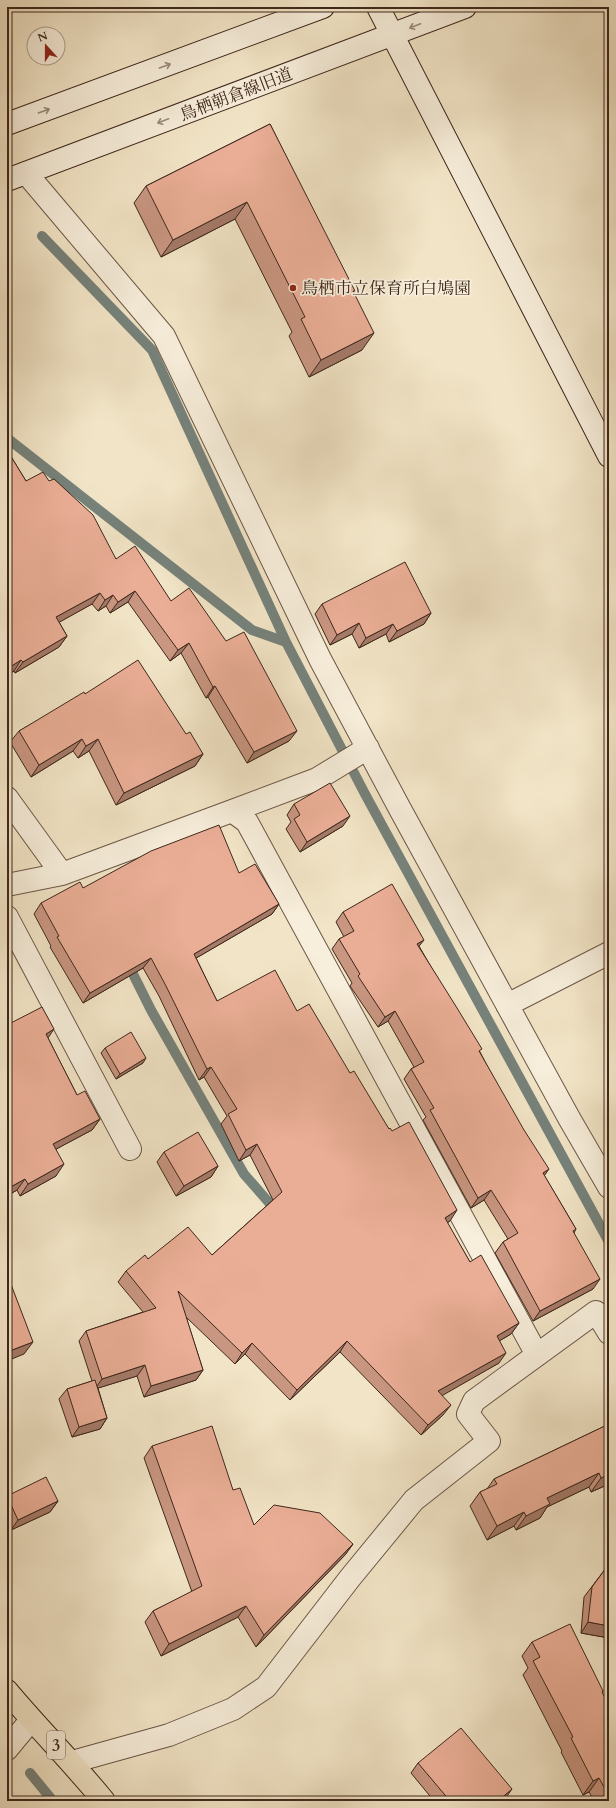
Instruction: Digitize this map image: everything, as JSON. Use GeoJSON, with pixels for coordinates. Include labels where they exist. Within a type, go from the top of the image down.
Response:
{"type":"FeatureCollection","features":[{"type":"Feature","properties":{"kind":"highway","name":"3"},"geometry":{"type":"LineString","coordinates":[[7,1690],[31,1720],[72,1762],[104,1801]]}},
{"type":"Feature","properties":{"kind":"street"},"geometry":{"type":"LineString","coordinates":[[7,124],[323,7]]}},
{"type":"Feature","properties":{"kind":"street"},"geometry":{"type":"LineString","coordinates":[[378,7],[609,456]]}},
{"type":"Feature","properties":{"kind":"street","name":"鳥栖朝倉線旧道"},"geometry":{"type":"LineString","coordinates":[[16,176],[465,7]]}},
{"type":"Feature","properties":{"kind":"street"},"geometry":{"type":"LineString","coordinates":[[16,176],[164,336],[320,659],[507,1005],[609,1187]]}},
{"type":"Feature","properties":{"kind":"street"},"geometry":{"type":"LineString","coordinates":[[7,885],[62,874],[232,811],[316,779],[368,748]]}},
{"type":"Feature","properties":{"kind":"street"},"geometry":{"type":"LineString","coordinates":[[7,798],[62,874]]}},
{"type":"Feature","properties":{"kind":"street"},"geometry":{"type":"LineString","coordinates":[[232,811],[247,822],[537,1355]]}},
{"type":"Feature","properties":{"kind":"street"},"geometry":{"type":"LineString","coordinates":[[7,917],[130,1149]]}},
{"type":"Feature","properties":{"kind":"street"},"geometry":{"type":"LineString","coordinates":[[507,1005],[609,954]]}},
{"type":"Feature","properties":{"kind":"street"},"geometry":{"type":"LineString","coordinates":[[72,1762],[169,1735],[233,1709],[266,1687],[350,1578],[414,1500],[489,1441],[468,1414],[474,1401],[596,1312],[609,1333]]}},
{"type":"Feature","properties":{"kind":"street"},"geometry":{"type":"LineString","coordinates":[[7,1749],[31,1720]]}},
{"type":"Feature","properties":{"kind":"building"},"geometry":{"type":"Polygon","coordinates":[[[270,124],[355,291],[353,291],[374,333],[321,360],[301,319],[305,317],[247,202],[173,240],[146,186],[270,124]]]}},
{"type":"Feature","properties":{"kind":"building"},"geometry":{"type":"Polygon","coordinates":[[[7,450],[26,481],[43,472],[49,481],[54,479],[93,515],[116,559],[135,546],[171,601],[189,588],[226,641],[244,632],[297,731],[254,752],[215,686],[213,687],[189,643],[178,650],[135,591],[118,602],[113,595],[105,600],[100,593],[56,617],[67,636],[23,662],[21,660],[7,669],[7,538],[11,536],[7,530],[7,450]]]}},
{"type":"Feature","properties":{"kind":"building"},"geometry":{"type":"Polygon","coordinates":[[[405,562],[431,613],[397,631],[393,624],[366,638],[359,623],[337,635],[322,604],[405,562]]]}},
{"type":"Feature","properties":{"kind":"building"},"geometry":{"type":"Polygon","coordinates":[[[138,660],[186,734],[190,732],[203,754],[124,793],[98,739],[86,746],[82,739],[39,765],[19,731],[84,692],[85,694],[138,660]]]}},
{"type":"Feature","properties":{"kind":"building"},"geometry":{"type":"Polygon","coordinates":[[[330,783],[350,816],[307,842],[294,819],[300,815],[294,804],[330,783]]]}},
{"type":"Feature","properties":{"kind":"building"},"geometry":{"type":"Polygon","coordinates":[[[219,825],[239,873],[255,864],[279,904],[194,954],[217,1001],[275,970],[297,1011],[309,1004],[350,1073],[354,1071],[389,1129],[390,1128],[392,1131],[409,1122],[457,1210],[445,1218],[470,1262],[481,1255],[519,1323],[497,1336],[506,1353],[438,1391],[451,1405],[428,1425],[347,1341],[297,1390],[252,1343],[242,1353],[178,1291],[203,1370],[151,1386],[145,1365],[102,1379],[86,1331],[156,1308],[126,1271],[145,1255],[148,1259],[188,1227],[212,1255],[282,1192],[257,1144],[246,1150],[228,1114],[237,1109],[211,1067],[207,1069],[151,958],[90,993],[57,937],[59,936],[41,903],[80,882],[83,888],[151,851],[219,825]]]}},
{"type":"Feature","properties":{"kind":"building"},"geometry":{"type":"Polygon","coordinates":[[[392,884],[424,940],[417,944],[482,1049],[479,1051],[524,1130],[549,1169],[543,1173],[576,1229],[573,1231],[600,1279],[540,1311],[503,1242],[518,1233],[491,1190],[478,1198],[430,1110],[434,1108],[411,1069],[424,1062],[395,1011],[385,1017],[358,976],[360,974],[339,939],[354,931],[343,912],[392,884]]]}},
{"type":"Feature","properties":{"kind":"building"},"geometry":{"type":"Polygon","coordinates":[[[42,1007],[54,1029],[46,1034],[77,1095],[85,1091],[100,1119],[53,1144],[64,1164],[28,1184],[25,1179],[7,1189],[7,1025],[42,1007]]]}},
{"type":"Feature","properties":{"kind":"building"},"geometry":{"type":"Polygon","coordinates":[[[131,1032],[146,1058],[120,1074],[105,1048],[131,1032]]]}},
{"type":"Feature","properties":{"kind":"building"},"geometry":{"type":"Polygon","coordinates":[[[198,1132],[218,1166],[184,1186],[164,1152],[198,1132]]]}},
{"type":"Feature","properties":{"kind":"building"},"geometry":{"type":"Polygon","coordinates":[[[7,1274],[33,1342],[7,1352],[7,1274]]]}},
{"type":"Feature","properties":{"kind":"building"},"geometry":{"type":"Polygon","coordinates":[[[95,1380],[107,1418],[79,1427],[67,1389],[95,1380]]]}},
{"type":"Feature","properties":{"kind":"building"},"geometry":{"type":"Polygon","coordinates":[[[609,1424],[609,1474],[601,1478],[599,1473],[547,1498],[550,1504],[526,1516],[524,1512],[497,1526],[480,1492],[497,1484],[494,1479],[609,1424]]]}},
{"type":"Feature","properties":{"kind":"building"},"geometry":{"type":"Polygon","coordinates":[[[212,1426],[233,1490],[240,1488],[254,1525],[274,1505],[320,1513],[353,1544],[264,1635],[246,1606],[169,1644],[153,1611],[202,1586],[152,1446],[212,1426]]]}},
{"type":"Feature","properties":{"kind":"building"},"geometry":{"type":"Polygon","coordinates":[[[46,1477],[58,1501],[18,1520],[7,1496],[46,1477]]]}},
{"type":"Feature","properties":{"kind":"building"},"geometry":{"type":"Polygon","coordinates":[[[609,1564],[609,1626],[588,1622],[592,1587],[609,1564]]]}},
{"type":"Feature","properties":{"kind":"building"},"geometry":{"type":"Polygon","coordinates":[[[570,1624],[609,1706],[609,1794],[599,1778],[593,1781],[571,1738],[573,1737],[533,1661],[540,1657],[532,1642],[570,1624]]]}},
{"type":"Feature","properties":{"kind":"building"},"geometry":{"type":"Polygon","coordinates":[[[461,1728],[512,1789],[498,1801],[450,1801],[418,1763],[461,1728]]]}},
{"type":"Feature","properties":{"kind":"building"},"geometry":{"type":"Polygon","coordinates":[[[23,1799],[44,1801],[21,1801],[23,1799]]]}},
{"type":"Feature","properties":{"kind":"waterway"},"geometry":{"type":"LineString","coordinates":[[42,236],[152,350],[286,642],[365,794],[609,1242]]}},
{"type":"Feature","properties":{"kind":"waterway"},"geometry":{"type":"LineString","coordinates":[[7,438],[252,630],[286,642]]}},
{"type":"Feature","properties":{"kind":"waterway"},"geometry":{"type":"LineString","coordinates":[[127,962],[151,1010],[244,1174],[278,1213]]}},
{"type":"Feature","properties":{"kind":"waterway"},"geometry":{"type":"LineString","coordinates":[[30,1773],[53,1801]]}},
{"type":"Feature","properties":{"kind":"place","name":"鳥栖市立保育所白鳩園"},"geometry":{"type":"Point","coordinates":[293,288]}}]}
